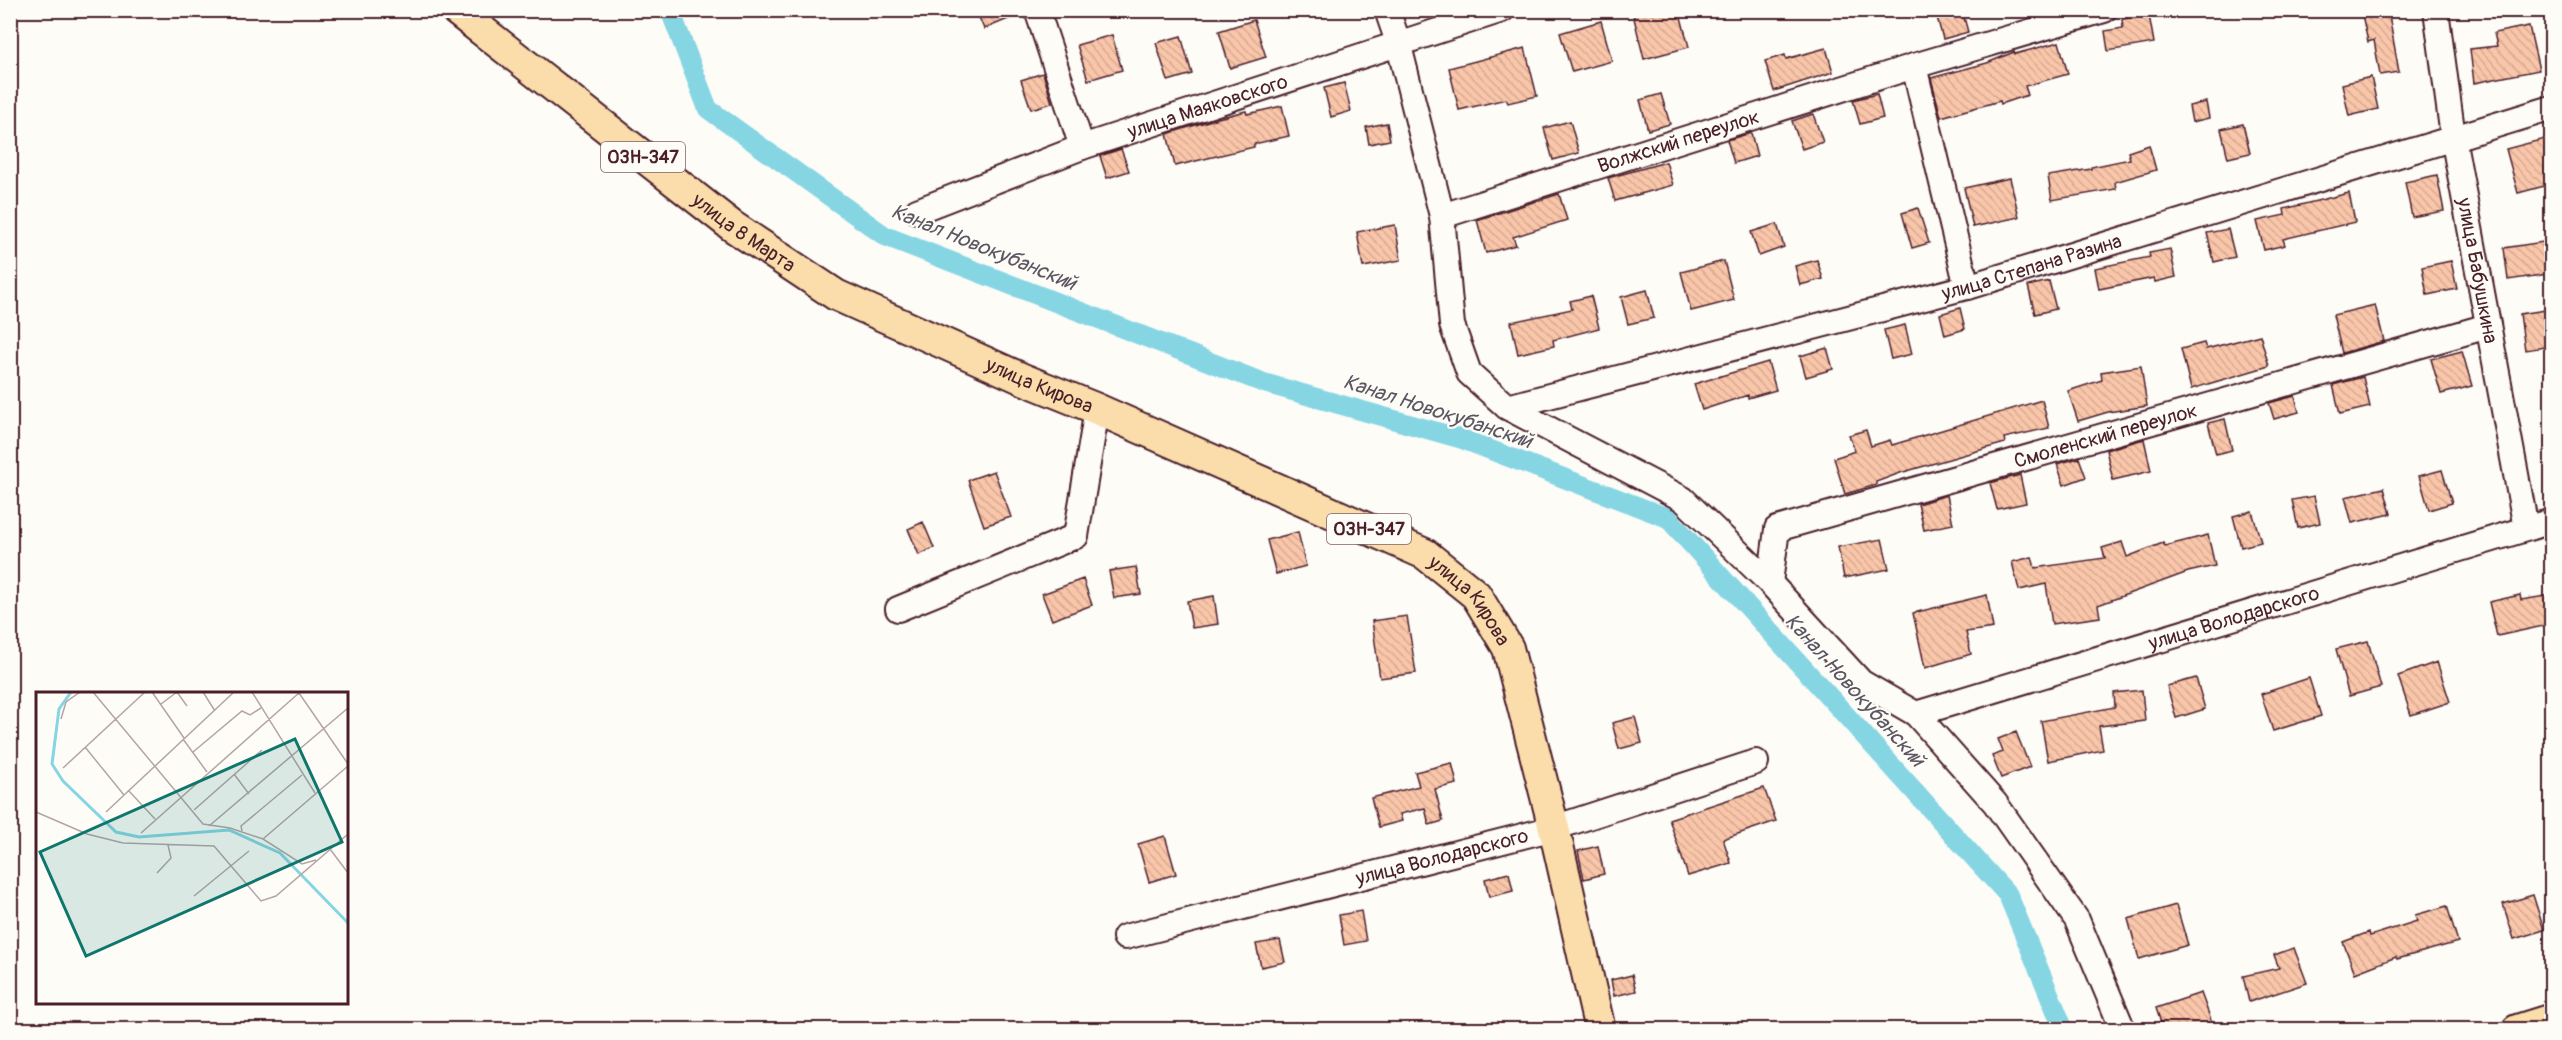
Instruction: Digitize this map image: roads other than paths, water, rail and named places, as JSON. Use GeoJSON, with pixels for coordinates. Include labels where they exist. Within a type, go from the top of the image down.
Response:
{"type":"FeatureCollection","features":[{"type":"Feature","properties":{"kind":"main road","name":"улица 8 Марта"},"geometry":{"type":"LineString","coordinates":[[456,10],[732,226],[836,295]]}},
{"type":"Feature","properties":{"kind":"main road","name":"улица Кирова"},"geometry":{"type":"LineString","coordinates":[[836,295],[1023,380],[1097,409],[1425,554],[1476,596],[1508,648],[1554,828],[1600,1029]]}},
{"type":"Feature","properties":{"kind":"main road"},"geometry":{"type":"LineString","coordinates":[[2517,1029],[2552,1019]]}},
{"type":"Feature","properties":{"kind":"street"},"geometry":{"type":"LineString","coordinates":[[1037,10],[1082,147]]}},
{"type":"Feature","properties":{"kind":"street"},"geometry":{"type":"LineString","coordinates":[[1387,10],[1398,42],[1442,216],[1452,325],[1469,373],[1507,407],[1683,499],[1770,583],[1861,682],[1916,714],[1995,803],[2077,920],[2124,1029]]}},
{"type":"Feature","properties":{"kind":"street","name":"улица Маяковского"},"geometry":{"type":"LineString","coordinates":[[917,211],[1082,147],[1398,42],[1502,10]]}},
{"type":"Feature","properties":{"kind":"street","name":"Волжский переулок"},"geometry":{"type":"LineString","coordinates":[[1442,216],[1914,66],[2103,10]]}},
{"type":"Feature","properties":{"kind":"street","name":"улица Бабушкина"},"geometry":{"type":"LineString","coordinates":[[2436,10],[2453,137],[2526,528]]}},
{"type":"Feature","properties":{"kind":"street"},"geometry":{"type":"LineString","coordinates":[[1914,66],[1967,286]]}},
{"type":"Feature","properties":{"kind":"street","name":"улица Степана Разина"},"geometry":{"type":"LineString","coordinates":[[1507,407],[1967,286],[2552,108]]}},
{"type":"Feature","properties":{"kind":"street","name":"Смоленский переулок"},"geometry":{"type":"LineString","coordinates":[[1770,583],[1777,529],[2488,326]]}},
{"type":"Feature","properties":{"kind":"street"},"geometry":{"type":"LineString","coordinates":[[898,609],[1076,536],[1097,409]]}},
{"type":"Feature","properties":{"kind":"street","name":"улица Володарского"},"geometry":{"type":"LineString","coordinates":[[1916,714],[2552,521]]}},
{"type":"Feature","properties":{"kind":"street","name":"улица Володарского"},"geometry":{"type":"LineString","coordinates":[[1125,937],[1554,828],[1756,762]]}},
{"type":"Feature","properties":{"kind":"waterway","name":"Канал Новокубанский"},"geometry":{"type":"LineString","coordinates":[[670,10],[708,109],[885,236],[1264,383],[1462,439],[1668,518],[2008,895],[2064,1030]]}}]}
